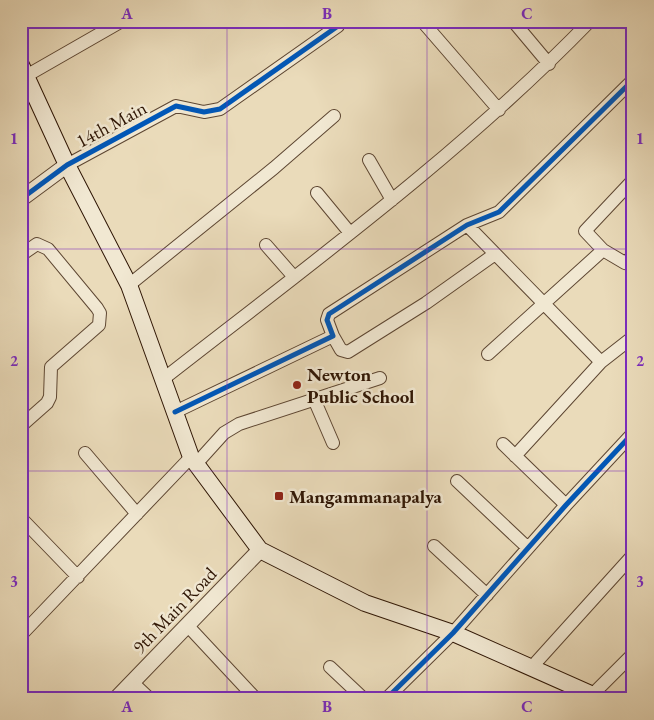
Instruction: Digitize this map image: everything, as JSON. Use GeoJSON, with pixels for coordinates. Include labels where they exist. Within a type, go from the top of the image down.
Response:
{"type":"FeatureCollection","features":[{"type":"Feature","properties":{"kind":"main road"},"geometry":{"type":"LineString","coordinates":[[24,70],[67,166],[129,285],[162,380],[194,460],[260,550],[365,604],[453,633],[597,696]]}},
{"type":"Feature","properties":{"kind":"street"},"geometry":{"type":"LineString","coordinates":[[24,70],[122,21]]}},
{"type":"Feature","properties":{"kind":"street"},"geometry":{"type":"LineString","coordinates":[[422,21],[499,110]]}},
{"type":"Feature","properties":{"kind":"street"},"geometry":{"type":"LineString","coordinates":[[513,21],[549,64]]}},
{"type":"Feature","properties":{"kind":"street"},"geometry":{"type":"LineString","coordinates":[[162,380],[392,200],[499,110],[549,64],[590,21]]}},
{"type":"Feature","properties":{"kind":"street","name":"14th Main"},"geometry":{"type":"LineString","coordinates":[[21,199],[67,166],[176,106],[212,112],[225,106],[338,26]]}},
{"type":"Feature","properties":{"kind":"street"},"geometry":{"type":"LineString","coordinates":[[495,254],[426,303],[348,352],[342,350],[333,336],[327,320],[329,314],[466,224],[499,212],[633,80]]}},
{"type":"Feature","properties":{"kind":"street"},"geometry":{"type":"LineString","coordinates":[[129,285],[274,168],[334,116]]}},
{"type":"Feature","properties":{"kind":"street"},"geometry":{"type":"LineString","coordinates":[[368,160],[392,200]]}},
{"type":"Feature","properties":{"kind":"street"},"geometry":{"type":"LineString","coordinates":[[633,180],[585,231],[603,250],[625,263],[633,256]]}},
{"type":"Feature","properties":{"kind":"street"},"geometry":{"type":"LineString","coordinates":[[316,193],[350,233]]}},
{"type":"Feature","properties":{"kind":"street"},"geometry":{"type":"LineString","coordinates":[[466,224],[602,362]]}},
{"type":"Feature","properties":{"kind":"street"},"geometry":{"type":"LineString","coordinates":[[21,255],[37,244],[48,249],[97,308],[101,319],[98,325],[51,367],[51,390],[47,403],[21,426]]}},
{"type":"Feature","properties":{"kind":"street"},"geometry":{"type":"LineString","coordinates":[[266,245],[294,277]]}},
{"type":"Feature","properties":{"kind":"street"},"geometry":{"type":"LineString","coordinates":[[488,354],[603,250]]}},
{"type":"Feature","properties":{"kind":"street"},"geometry":{"type":"LineString","coordinates":[[175,412],[333,336]]}},
{"type":"Feature","properties":{"kind":"street"},"geometry":{"type":"LineString","coordinates":[[515,456],[602,362],[633,337]]}},
{"type":"Feature","properties":{"kind":"street"},"geometry":{"type":"LineString","coordinates":[[21,635],[137,514],[230,428],[380,378]]}},
{"type":"Feature","properties":{"kind":"street"},"geometry":{"type":"LineString","coordinates":[[314,399],[333,443]]}},
{"type":"Feature","properties":{"kind":"street"},"geometry":{"type":"LineString","coordinates":[[386,699],[453,633],[566,505],[633,433]]}},
{"type":"Feature","properties":{"kind":"street"},"geometry":{"type":"LineString","coordinates":[[503,444],[566,505]]}},
{"type":"Feature","properties":{"kind":"street"},"geometry":{"type":"LineString","coordinates":[[85,453],[137,514]]}},
{"type":"Feature","properties":{"kind":"street"},"geometry":{"type":"LineString","coordinates":[[457,481],[528,548]]}},
{"type":"Feature","properties":{"kind":"street"},"geometry":{"type":"LineString","coordinates":[[22,520],[78,577]]}},
{"type":"Feature","properties":{"kind":"street"},"geometry":{"type":"LineString","coordinates":[[434,546],[487,595]]}},
{"type":"Feature","properties":{"kind":"street","name":"9th Main Road"},"geometry":{"type":"LineString","coordinates":[[116,699],[260,550]]}},
{"type":"Feature","properties":{"kind":"street"},"geometry":{"type":"LineString","coordinates":[[531,668],[633,555]]}},
{"type":"Feature","properties":{"kind":"street"},"geometry":{"type":"LineString","coordinates":[[187,625],[256,699]]}},
{"type":"Feature","properties":{"kind":"street"},"geometry":{"type":"LineString","coordinates":[[597,696],[633,654]]}},
{"type":"Feature","properties":{"kind":"street"},"geometry":{"type":"LineString","coordinates":[[330,668],[364,699]]}},
{"type":"Feature","properties":{"kind":"street"},"geometry":{"type":"LineString","coordinates":[[132,682],[150,699]]}},
{"type":"Feature","properties":{"kind":"cycle path"},"geometry":{"type":"LineString","coordinates":[[21,199],[67,165],[176,106],[204,112],[220,109],[338,26]]}},
{"type":"Feature","properties":{"kind":"cycle path"},"geometry":{"type":"LineString","coordinates":[[175,412],[333,336],[327,320],[329,314],[467,225],[499,212],[633,80]]}},
{"type":"Feature","properties":{"kind":"cycle path"},"geometry":{"type":"LineString","coordinates":[[386,699],[453,633],[566,505],[633,433]]}},
{"type":"Feature","properties":{"kind":"place","name":"Newton Public School"},"geometry":{"type":"Point","coordinates":[297,385]}},
{"type":"Feature","properties":{"kind":"place","name":"Mangammanapalya"},"geometry":{"type":"Point","coordinates":[279,496]}}]}
